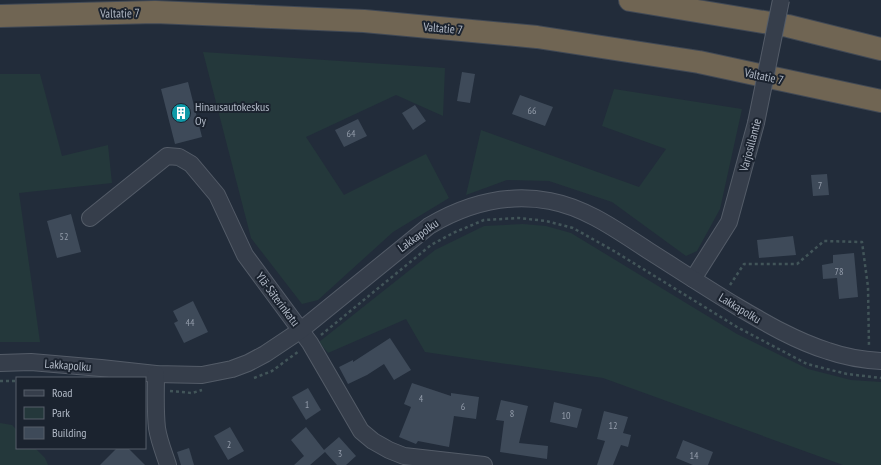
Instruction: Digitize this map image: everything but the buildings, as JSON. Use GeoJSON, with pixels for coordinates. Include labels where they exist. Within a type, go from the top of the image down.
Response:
{"type":"FeatureCollection","features":[{"type":"Feature","properties":{"kind":"highway"},"geometry":{"type":"LineString","coordinates":[[630,0],[788,26],[881,49]]}},
{"type":"Feature","properties":{"kind":"highway","name":"Valtatie 7"},"geometry":{"type":"LineString","coordinates":[[0,16],[170,13],[364,21],[537,37],[699,62],[881,101]]}},
{"type":"Feature","properties":{"kind":"street","name":"Varjosillantie"},"geometry":{"type":"LineString","coordinates":[[693,279],[729,222],[756,123],[781,0]]}},
{"type":"Feature","properties":{"kind":"street","name":"Ylä-Säterinkatu"},"geometry":{"type":"LineString","coordinates":[[90,218],[167,156],[178,157],[191,164],[217,195],[244,255],[310,343],[361,431],[373,441],[404,456],[484,465]]}},
{"type":"Feature","properties":{"kind":"street","name":"Lakkapolku"},"geometry":{"type":"LineString","coordinates":[[0,363],[31,362],[156,374],[202,375],[232,369],[265,354],[301,330],[429,226],[443,217],[481,203],[502,199],[550,201],[598,218],[722,298],[763,322],[828,352],[875,361]]}},
{"type":"Feature","properties":{"kind":"street"},"geometry":{"type":"LineString","coordinates":[[156,374],[157,429],[160,444],[168,465]]}},
{"type":"Feature","properties":{"kind":"path"},"geometry":{"type":"LineString","coordinates":[[250,379],[272,371],[310,343],[431,245],[453,233],[484,220],[519,218],[546,220],[574,228],[737,327],[807,364],[847,374],[881,378]]}},
{"type":"Feature","properties":{"kind":"path"},"geometry":{"type":"LineString","coordinates":[[722,298],[744,264],[797,264],[824,241],[862,242],[875,361]]}},
{"type":"Feature","properties":{"kind":"path"},"geometry":{"type":"LineString","coordinates":[[0,381],[16,381]]}},
{"type":"Feature","properties":{"kind":"path"},"geometry":{"type":"LineString","coordinates":[[156,390],[192,392],[206,390]]}},
{"type":"Feature","properties":{"kind":"green space"},"geometry":{"type":"Polygon","coordinates":[[[203,52],[445,68],[443,116],[396,95],[306,137],[344,195],[426,154],[449,198],[393,232],[318,300],[302,304],[251,238],[203,52]]]}},
{"type":"Feature","properties":{"kind":"green space"},"geometry":{"type":"Polygon","coordinates":[[[0,74],[40,74],[62,156],[108,145],[112,183],[19,193],[40,342],[0,342],[0,74]]]}},
{"type":"Feature","properties":{"kind":"green space"},"geometry":{"type":"Polygon","coordinates":[[[614,89],[742,109],[720,209],[697,251],[686,256],[612,202],[549,181],[507,180],[466,195],[481,130],[639,187],[666,149],[602,126],[614,89]]]}},
{"type":"Feature","properties":{"kind":"green space"},"geometry":{"type":"Polygon","coordinates":[[[523,224],[546,226],[571,233],[737,334],[808,369],[851,380],[881,382],[881,465],[843,465],[603,378],[425,352],[406,319],[328,353],[319,342],[435,250],[484,226],[523,224]]]}},
{"type":"Feature","properties":{"kind":"green space"},"geometry":{"type":"Polygon","coordinates":[[[0,423],[12,425],[16,429],[16,449],[36,449],[45,458],[48,465],[0,465],[0,423]]]}},
{"type":"Feature","properties":{"kind":"place","name":"Hinausautokeskus Oy"},"geometry":{"type":"Point","coordinates":[181,113]}}]}
